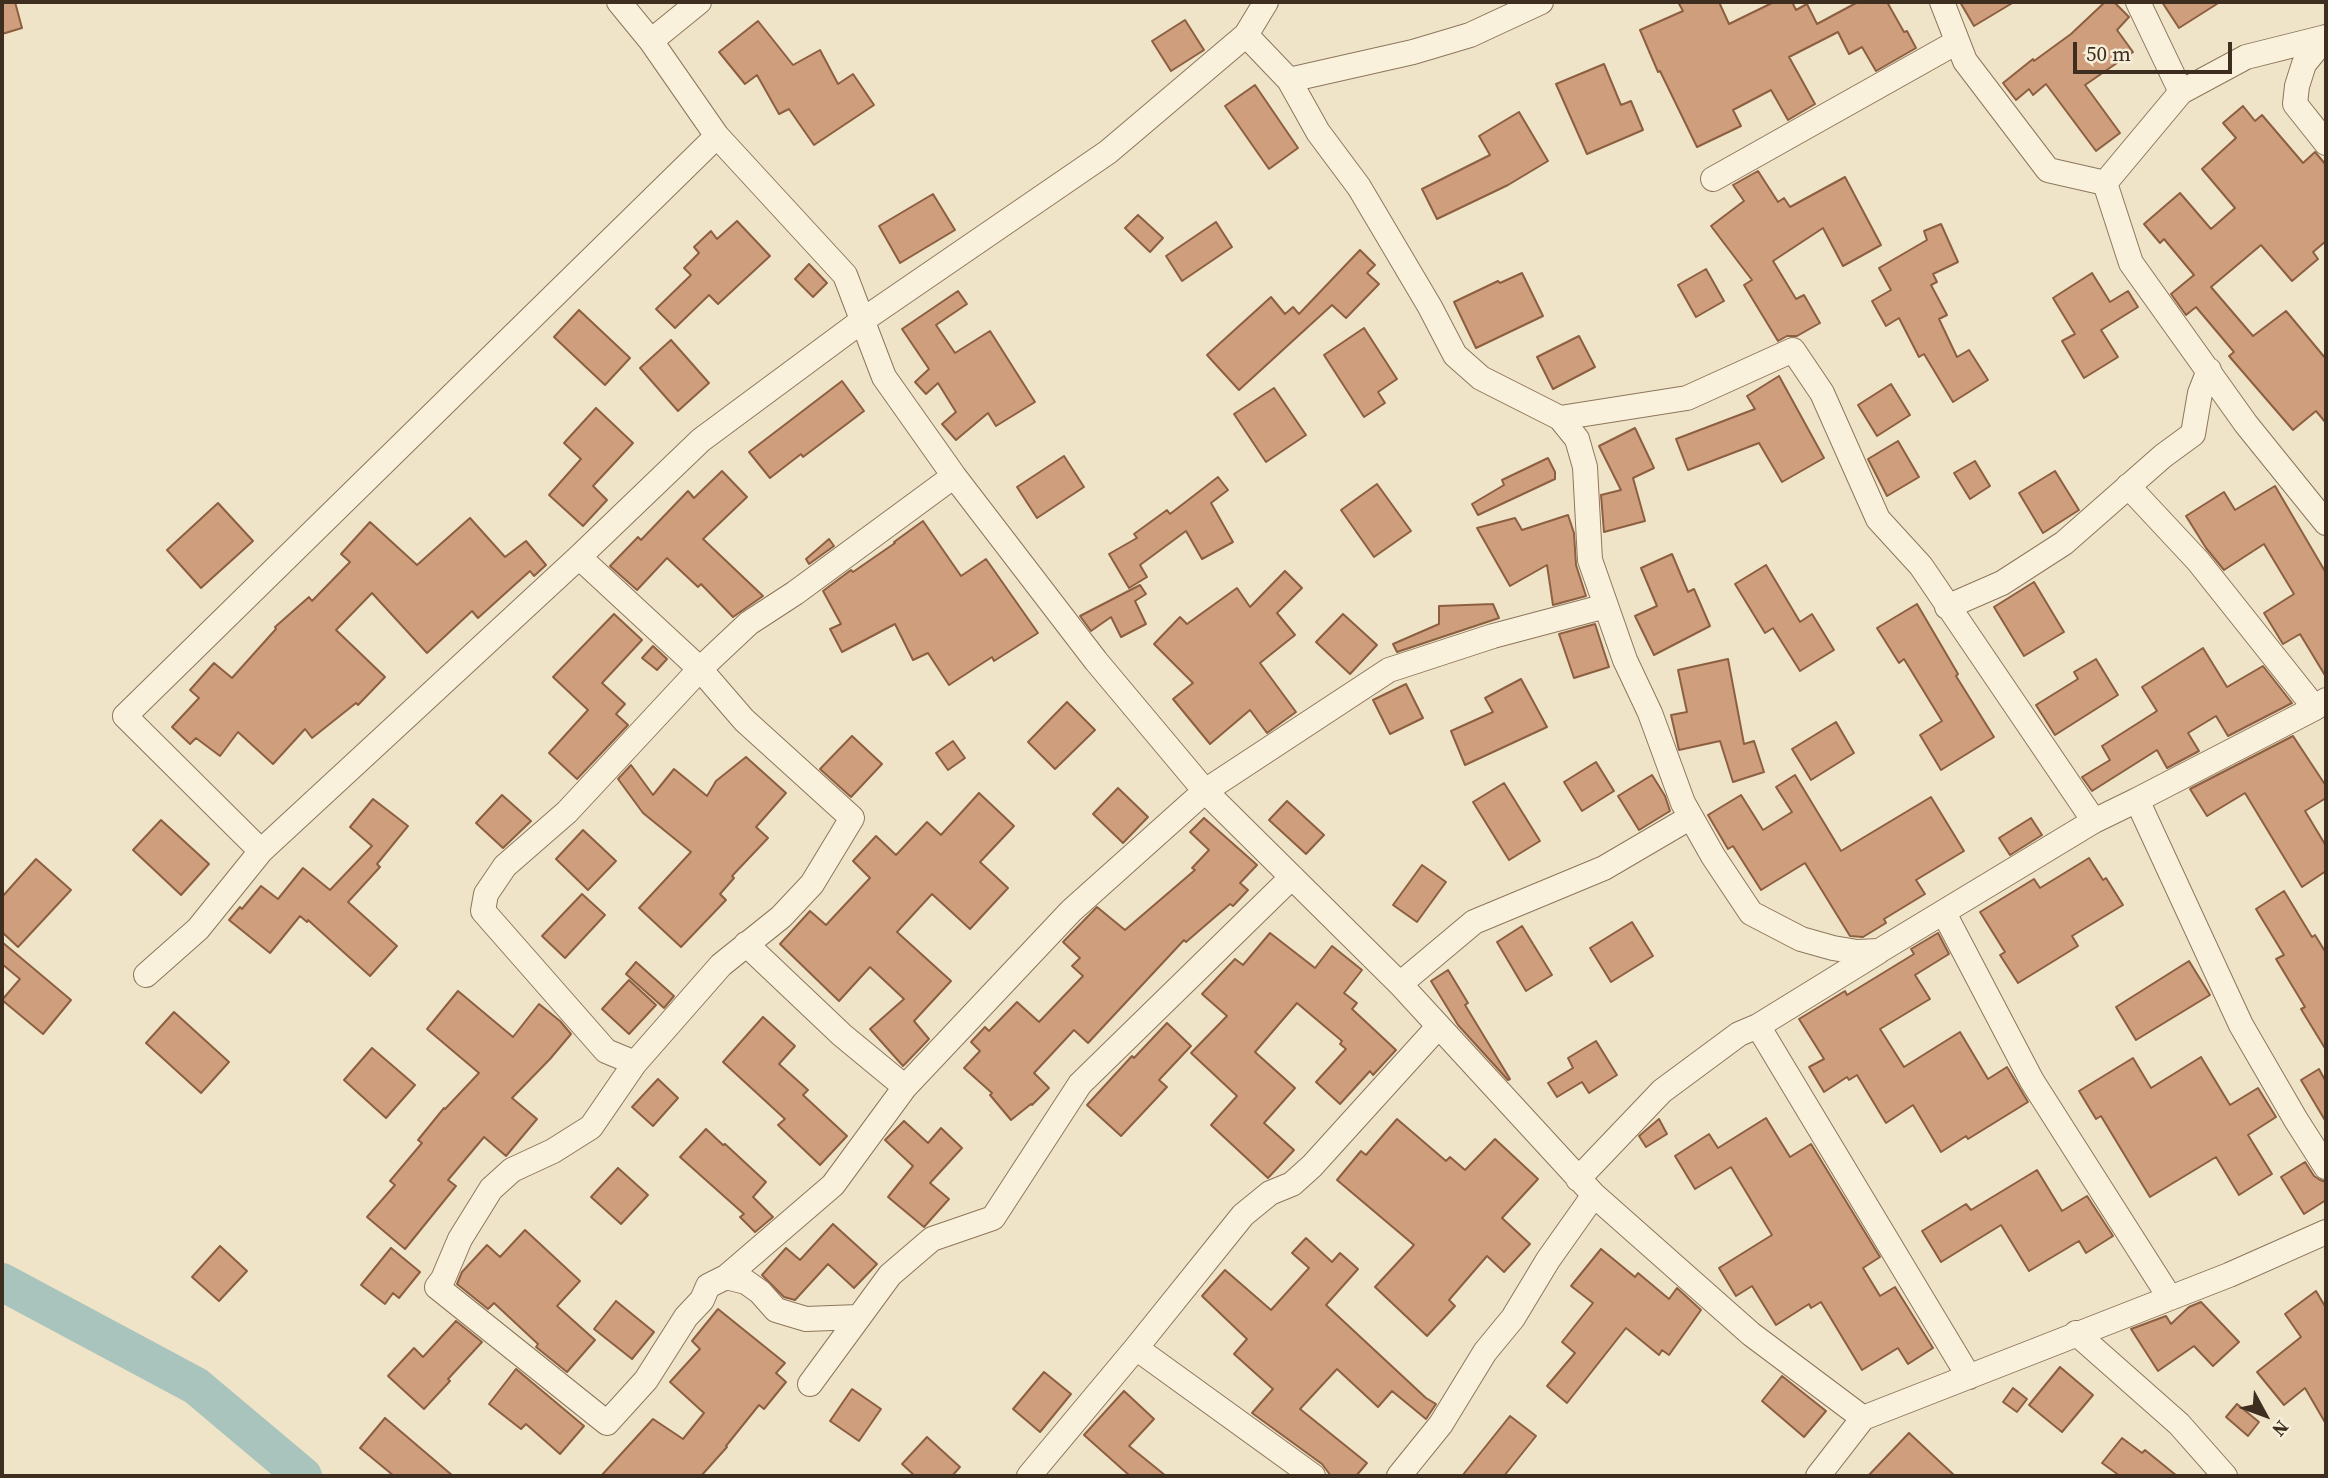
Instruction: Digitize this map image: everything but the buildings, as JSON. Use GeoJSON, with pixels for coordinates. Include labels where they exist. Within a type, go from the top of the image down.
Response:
{"type":"FeatureCollection","features":[{"type":"Feature","properties":{"kind":"street"},"geometry":{"type":"LineString","coordinates":[[619,2],[651,41],[717,136],[845,275],[884,376],[954,476],[1096,661],[1205,791],[1400,984],[1586,1187],[1751,1334],[1863,1418]]}},
{"type":"Feature","properties":{"kind":"street"},"geometry":{"type":"LineString","coordinates":[[651,41],[699,2]]}},
{"type":"Feature","properties":{"kind":"street"},"geometry":{"type":"LineString","coordinates":[[146,975],[198,929],[261,851],[579,557],[701,440],[863,320],[1108,152],[1246,35],[1266,2]]}},
{"type":"Feature","properties":{"kind":"street"},"geometry":{"type":"LineString","coordinates":[[1289,80],[1413,52],[1470,35],[1541,2]]}},
{"type":"Feature","properties":{"kind":"street"},"geometry":{"type":"LineString","coordinates":[[1942,2],[1965,61],[2048,170],[2105,183]]}},
{"type":"Feature","properties":{"kind":"street"},"geometry":{"type":"LineString","coordinates":[[2138,2],[2181,92]]}},
{"type":"Feature","properties":{"kind":"street"},"geometry":{"type":"LineString","coordinates":[[1246,35],[1289,80],[1318,132],[1359,187],[1430,307],[1455,355],[1480,378],[1560,418],[1577,439],[1585,467],[1590,560],[1625,660],[1650,713],[1683,803],[1713,856],[1751,913],[1801,939],[1845,950],[1879,951]]}},
{"type":"Feature","properties":{"kind":"street"},"geometry":{"type":"LineString","coordinates":[[2105,183],[2181,92],[2246,57],[2326,37]]}},
{"type":"Feature","properties":{"kind":"street"},"geometry":{"type":"LineString","coordinates":[[2326,37],[2304,64],[2295,104],[2326,143]]}},
{"type":"Feature","properties":{"kind":"street"},"geometry":{"type":"LineString","coordinates":[[1713,179],[1957,42]]}},
{"type":"Feature","properties":{"kind":"street"},"geometry":{"type":"LineString","coordinates":[[261,851],[125,716],[717,136]]}},
{"type":"Feature","properties":{"kind":"street"},"geometry":{"type":"LineString","coordinates":[[2105,183],[2131,263],[2246,424],[2326,523]]}},
{"type":"Feature","properties":{"kind":"street"},"geometry":{"type":"LineString","coordinates":[[1560,418],[1687,398],[1793,350],[1822,393],[1878,519],[1921,566],[2094,821]]}},
{"type":"Feature","properties":{"kind":"street"},"geometry":{"type":"LineString","coordinates":[[1947,607],[2002,583],[2064,542],[2193,434],[2200,393],[2209,370]]}},
{"type":"Feature","properties":{"kind":"street"},"geometry":{"type":"LineString","coordinates":[[635,1063],[607,1051],[483,911],[486,894],[505,866],[567,812],[700,669],[749,623],[954,476]]}},
{"type":"Feature","properties":{"kind":"street"},"geometry":{"type":"LineString","coordinates":[[1399,1476],[1441,1424],[1485,1352],[1513,1318],[1548,1260],[1586,1187],[1662,1091],[1739,1034],[1758,1026],[2094,821],[2321,704],[2198,561],[2128,486]]}},
{"type":"Feature","properties":{"kind":"street"},"geometry":{"type":"LineString","coordinates":[[579,557],[700,669],[744,720],[852,818],[812,884],[781,917],[721,965],[635,1063],[591,1127],[553,1151],[512,1170],[491,1189],[460,1239],[437,1287],[607,1423],[646,1380],[686,1317],[702,1300],[708,1286],[726,1277],[833,1185],[905,1087],[1071,911],[1205,791],[1389,670],[1493,636],[1606,606]]}},
{"type":"Feature","properties":{"kind":"street"},"geometry":{"type":"LineString","coordinates":[[2137,800],[2241,1025],[2295,1120],[2326,1167]]}},
{"type":"Feature","properties":{"kind":"street"},"geometry":{"type":"LineString","coordinates":[[1400,984],[1474,922],[1604,868],[1691,817]]}},
{"type":"Feature","properties":{"kind":"street"},"geometry":{"type":"LineString","coordinates":[[810,1384],[890,1275],[932,1238],[993,1219],[1080,1084],[1292,877]]}},
{"type":"Feature","properties":{"kind":"street"},"geometry":{"type":"LineString","coordinates":[[1944,914],[2032,1081],[2170,1298]]}},
{"type":"Feature","properties":{"kind":"street"},"geometry":{"type":"LineString","coordinates":[[746,944],[842,1035],[905,1087]]}},
{"type":"Feature","properties":{"kind":"street"},"geometry":{"type":"LineString","coordinates":[[1758,1026],[1969,1377]]}},
{"type":"Feature","properties":{"kind":"street"},"geometry":{"type":"LineString","coordinates":[[1029,1476],[1243,1215],[1270,1193],[1292,1184],[1312,1166],[1438,1027]]}},
{"type":"Feature","properties":{"kind":"street"},"geometry":{"type":"LineString","coordinates":[[1818,1476],[1863,1418],[2229,1275],[2326,1232]]}},
{"type":"Feature","properties":{"kind":"street"},"geometry":{"type":"LineString","coordinates":[[726,1277],[746,1282],[760,1292],[776,1310],[806,1319],[859,1318]]}},
{"type":"Feature","properties":{"kind":"street"},"geometry":{"type":"LineString","coordinates":[[2076,1334],[2179,1424],[2225,1476]]}},
{"type":"Feature","properties":{"kind":"street"},"geometry":{"type":"LineString","coordinates":[[1136,1348],[1313,1476]]}},
{"type":"Feature","properties":{"kind":"waterway"},"geometry":{"type":"LineString","coordinates":[[2,1282],[196,1386],[303,1476]]}}]}
